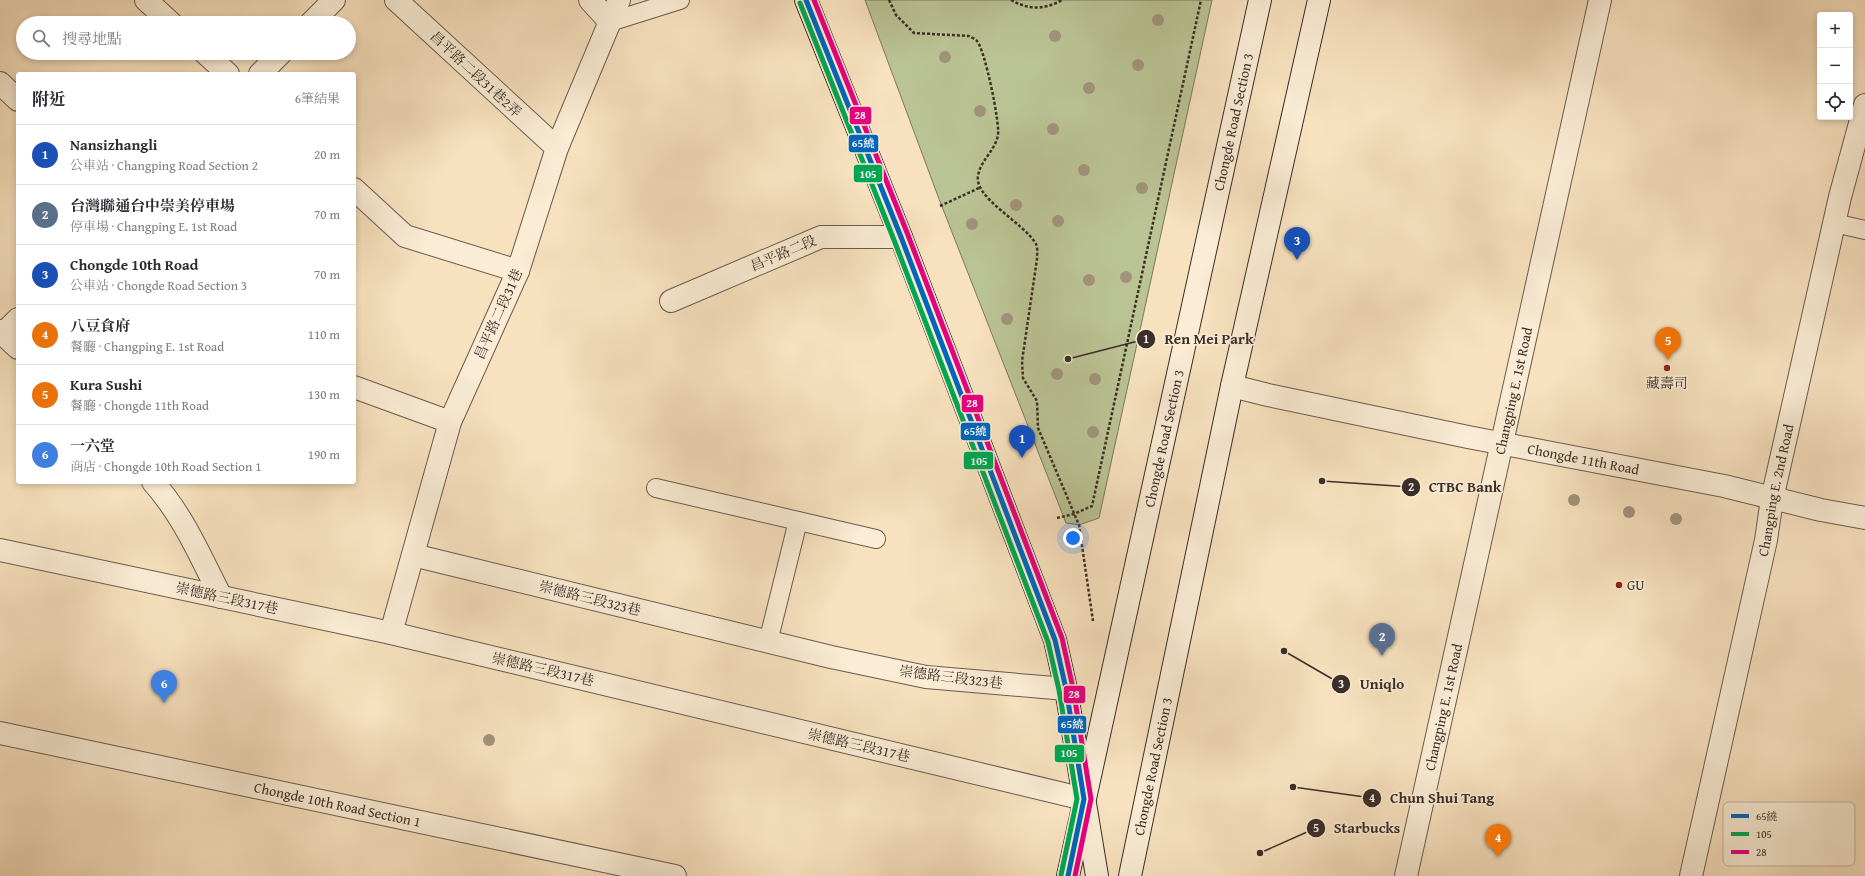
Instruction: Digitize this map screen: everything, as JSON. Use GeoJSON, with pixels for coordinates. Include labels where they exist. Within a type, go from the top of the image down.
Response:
{"type":"FeatureCollection","features":[{"type":"Feature","properties":{"kind":"street"},"geometry":{"type":"LineString","coordinates":[[146,0],[164,16]]}},
{"type":"Feature","properties":{"kind":"street"},"geometry":{"type":"LineString","coordinates":[[318,16],[334,0]]}},
{"type":"Feature","properties":{"kind":"street","name":"昌平路二段31巷2弄"},"geometry":{"type":"LineString","coordinates":[[396,0],[557,148]]}},
{"type":"Feature","properties":{"kind":"street"},"geometry":{"type":"LineString","coordinates":[[590,0],[610,22]]}},
{"type":"Feature","properties":{"kind":"street","name":"昌平路二段31巷"},"geometry":{"type":"LineString","coordinates":[[391,633],[450,422],[518,271],[557,148],[619,0]]}},
{"type":"Feature","properties":{"kind":"street"},"geometry":{"type":"LineString","coordinates":[[806,0],[901,237],[1055,640],[1066,689],[1097,876]]}},
{"type":"Feature","properties":{"kind":"street","name":"Chongde Road Section 3"},"geometry":{"type":"LineString","coordinates":[[1068,876],[1260,0]]}},
{"type":"Feature","properties":{"kind":"street","name":"Chongde Road Section 3"},"geometry":{"type":"LineString","coordinates":[[1130,876],[1232,386],[1319,0]]}},
{"type":"Feature","properties":{"kind":"street","name":"Changping E. 1st Road"},"geometry":{"type":"LineString","coordinates":[[1406,876],[1600,0]]}},
{"type":"Feature","properties":{"kind":"street"},"geometry":{"type":"LineString","coordinates":[[213,60],[226,72]]}},
{"type":"Feature","properties":{"kind":"street"},"geometry":{"type":"LineString","coordinates":[[262,72],[274,60]]}},
{"type":"Feature","properties":{"kind":"street"},"geometry":{"type":"LineString","coordinates":[[0,83],[16,98]]}},
{"type":"Feature","properties":{"kind":"street","name":"Changping E. 2nd Road"},"geometry":{"type":"LineString","coordinates":[[1691,876],[1766,540],[1772,499],[1834,223],[1865,105]]}},
{"type":"Feature","properties":{"kind":"street"},"geometry":{"type":"LineString","coordinates":[[356,191],[405,236],[518,271]]}},
{"type":"Feature","properties":{"kind":"street","name":"昌平路二段"},"geometry":{"type":"LineString","coordinates":[[671,301],[821,237],[901,237]]}},
{"type":"Feature","properties":{"kind":"street","name":"Chongde 11th Road"},"geometry":{"type":"LineString","coordinates":[[1232,386],[1268,395],[1501,443],[1724,486],[1772,499],[1865,518]]}},
{"type":"Feature","properties":{"kind":"street"},"geometry":{"type":"LineString","coordinates":[[356,388],[450,422]]}},
{"type":"Feature","properties":{"kind":"street"},"geometry":{"type":"LineString","coordinates":[[155,484],[189,534],[221,597]]}},
{"type":"Feature","properties":{"kind":"street","name":"崇德路三段317巷"},"geometry":{"type":"LineString","coordinates":[[0,550],[391,633],[1084,799]]}},
{"type":"Feature","properties":{"kind":"street","name":"崇德路三段323巷"},"geometry":{"type":"LineString","coordinates":[[413,555],[768,642],[926,677],[1066,689]]}},
{"type":"Feature","properties":{"kind":"street","name":"Chongde 10th Road Section 1"},"geometry":{"type":"LineString","coordinates":[[0,734],[675,876]]}},
{"type":"Feature","properties":{"kind":"lane"},"geometry":{"type":"LineString","coordinates":[[610,22],[680,0]]}},
{"type":"Feature","properties":{"kind":"lane"},"geometry":{"type":"LineString","coordinates":[[1834,223],[1865,230]]}},
{"type":"Feature","properties":{"kind":"lane"},"geometry":{"type":"LineString","coordinates":[[656,488],[876,539]]}},
{"type":"Feature","properties":{"kind":"lane"},"geometry":{"type":"LineString","coordinates":[[768,642],[798,521]]}},
{"type":"Feature","properties":{"kind":"path"},"geometry":{"type":"LineString","coordinates":[[890,0],[896,15],[914,33],[969,36],[977,40],[985,59],[998,134],[994,148],[978,176],[979,188],[988,200],[1022,227],[1037,245],[1037,259],[1022,361],[1023,378],[1036,401],[1038,428],[1079,525],[1093,620]]}},
{"type":"Feature","properties":{"kind":"path"},"geometry":{"type":"LineString","coordinates":[[1011,0],[1022,6],[1035,8],[1049,7],[1062,0]]}},
{"type":"Feature","properties":{"kind":"path"},"geometry":{"type":"LineString","coordinates":[[1057,518],[1074,514],[1092,506],[1202,0]]}},
{"type":"Feature","properties":{"kind":"path"},"geometry":{"type":"LineString","coordinates":[[940,206],[979,188]]}},
{"type":"Feature","properties":{"kind":"green space"},"geometry":{"type":"Polygon","coordinates":[[[865,0],[1212,0],[1099,518],[1079,525],[1066,523],[939,199],[865,0]]]}},
{"type":"Feature","properties":{"kind":"transit line","name":"65繞"},"geometry":{"type":"LineString","coordinates":[[806,0],[901,237],[1055,640],[1066,689],[1084,799],[1068,876]]}},
{"type":"Feature","properties":{"kind":"transit line","name":"28"},"geometry":{"type":"LineString","coordinates":[[814,0],[908,235],[1062,638],[1073,688],[1091,799],[1075,876]]}},
{"type":"Feature","properties":{"kind":"transit line","name":"105"},"geometry":{"type":"LineString","coordinates":[[800,3],[894,240],[1048,642],[1059,690],[1077,799],[1061,875]]}},
{"type":"Feature","properties":{"kind":"place","name":"Chongde 10th Road"},"geometry":{"type":"Point","coordinates":[1297,260]}},
{"type":"Feature","properties":{"kind":"place","name":"Ren Mei Park"},"geometry":{"type":"Point","coordinates":[1068,359]}},
{"type":"Feature","properties":{"kind":"place","name":"Kura Sushi"},"geometry":{"type":"Point","coordinates":[1668,360]}},
{"type":"Feature","properties":{"kind":"place","name":"藏壽司"},"geometry":{"type":"Point","coordinates":[1667,368]}},
{"type":"Feature","properties":{"kind":"place","name":"Nansizhangli"},"geometry":{"type":"Point","coordinates":[1022,458]}},
{"type":"Feature","properties":{"kind":"place","name":"CTBC Bank"},"geometry":{"type":"Point","coordinates":[1322,481]}},
{"type":"Feature","properties":{"kind":"place","name":"GU"},"geometry":{"type":"Point","coordinates":[1619,585]}},
{"type":"Feature","properties":{"kind":"place","name":"Uniqlo"},"geometry":{"type":"Point","coordinates":[1284,651]}},
{"type":"Feature","properties":{"kind":"place","name":"台灣聯通台中崇美停車場"},"geometry":{"type":"Point","coordinates":[1382,656]}},
{"type":"Feature","properties":{"kind":"place","name":"一六堂"},"geometry":{"type":"Point","coordinates":[164,703]}},
{"type":"Feature","properties":{"kind":"place","name":"Chun Shui Tang"},"geometry":{"type":"Point","coordinates":[1293,787]}},
{"type":"Feature","properties":{"kind":"place","name":"Starbucks"},"geometry":{"type":"Point","coordinates":[1260,853]}},
{"type":"Feature","properties":{"kind":"place","name":"八豆食府"},"geometry":{"type":"Point","coordinates":[1498,857]}}]}
